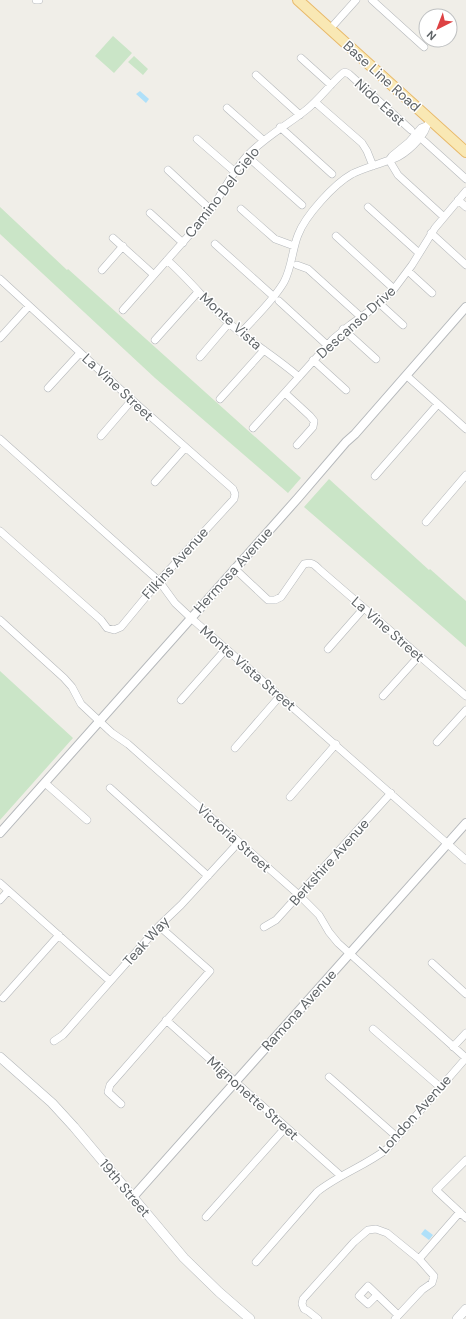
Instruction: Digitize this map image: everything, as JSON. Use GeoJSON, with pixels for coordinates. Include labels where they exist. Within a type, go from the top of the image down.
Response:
{"type":"FeatureCollection","features":[{"type":"Feature","properties":{"kind":"main road","name":"Base Line Road"},"geometry":{"type":"LineString","coordinates":[[298,0],[429,123],[466,152]]}},
{"type":"Feature","properties":{"kind":"main road","name":"19th Street"},"geometry":{"type":"LineString","coordinates":[[0,1057],[52,1103],[70,1122],[184,1258],[219,1292],[250,1319]]}},
{"type":"Feature","properties":{"kind":"main road"},"geometry":{"type":"LineString","coordinates":[[457,1319],[466,1309]]}},
{"type":"Feature","properties":{"kind":"street"},"geometry":{"type":"LineString","coordinates":[[330,29],[356,0]]}},
{"type":"Feature","properties":{"kind":"street"},"geometry":{"type":"LineString","coordinates":[[372,0],[418,42]]}},
{"type":"Feature","properties":{"kind":"street"},"geometry":{"type":"LineString","coordinates":[[301,58],[331,85]]}},
{"type":"Feature","properties":{"kind":"street","name":"Camino Del Cielo"},"geometry":{"type":"LineString","coordinates":[[123,310],[211,210],[234,172],[247,156],[263,140],[300,115],[343,73],[345,72],[349,74]]}},
{"type":"Feature","properties":{"kind":"street","name":"Nido East"},"geometry":{"type":"LineString","coordinates":[[349,74],[411,130]]}},
{"type":"Feature","properties":{"kind":"street"},"geometry":{"type":"LineString","coordinates":[[256,75],[300,115]]}},
{"type":"Feature","properties":{"kind":"street"},"geometry":{"type":"LineString","coordinates":[[315,102],[362,143],[373,166]]}},
{"type":"Feature","properties":{"kind":"street"},"geometry":{"type":"LineString","coordinates":[[228,108],[263,140]]}},
{"type":"Feature","properties":{"kind":"street"},"geometry":{"type":"LineString","coordinates":[[389,160],[409,142],[421,128],[429,123]]}},
{"type":"Feature","properties":{"kind":"street"},"geometry":{"type":"LineString","coordinates":[[240,333],[276,299],[290,265],[297,236],[305,221],[338,184],[356,172],[397,158],[407,151],[423,134],[429,123]]}},
{"type":"Feature","properties":{"kind":"street"},"geometry":{"type":"LineString","coordinates":[[280,128],[332,174]]}},
{"type":"Feature","properties":{"kind":"street"},"geometry":{"type":"LineString","coordinates":[[197,139],[234,172]]}},
{"type":"Feature","properties":{"kind":"street"},"geometry":{"type":"LineString","coordinates":[[424,141],[466,180]]}},
{"type":"Feature","properties":{"kind":"street"},"geometry":{"type":"LineString","coordinates":[[247,156],[302,205]]}},
{"type":"Feature","properties":{"kind":"street"},"geometry":{"type":"LineString","coordinates":[[389,160],[398,175],[444,217]]}},
{"type":"Feature","properties":{"kind":"street"},"geometry":{"type":"LineString","coordinates":[[168,170],[211,210]]}},
{"type":"Feature","properties":{"kind":"street","name":"Descanso Drive"},"geometry":{"type":"LineString","coordinates":[[253,428],[327,345],[394,289],[408,271],[431,233],[466,191]]}},
{"type":"Feature","properties":{"kind":"street"},"geometry":{"type":"LineString","coordinates":[[458,200],[466,207]]}},
{"type":"Feature","properties":{"kind":"street"},"geometry":{"type":"LineString","coordinates":[[368,207],[419,253]]}},
{"type":"Feature","properties":{"kind":"street"},"geometry":{"type":"LineString","coordinates":[[241,209],[274,239],[294,246]]}},
{"type":"Feature","properties":{"kind":"street"},"geometry":{"type":"LineString","coordinates":[[150,213],[183,243]]}},
{"type":"Feature","properties":{"kind":"street"},"geometry":{"type":"LineString","coordinates":[[431,233],[466,265]]}},
{"type":"Feature","properties":{"kind":"street"},"geometry":{"type":"LineString","coordinates":[[336,236],[394,289]]}},
{"type":"Feature","properties":{"kind":"street"},"geometry":{"type":"LineString","coordinates":[[113,238],[154,275]]}},
{"type":"Feature","properties":{"kind":"street"},"geometry":{"type":"LineString","coordinates":[[215,244],[327,345]]}},
{"type":"Feature","properties":{"kind":"street"},"geometry":{"type":"LineString","coordinates":[[102,270],[123,246]]}},
{"type":"Feature","properties":{"kind":"street","name":"Monte Vista"},"geometry":{"type":"LineString","coordinates":[[167,260],[184,276],[212,307],[240,333],[283,363],[299,377]]}},
{"type":"Feature","properties":{"kind":"street"},"geometry":{"type":"LineString","coordinates":[[297,264],[308,269],[361,317]]}},
{"type":"Feature","properties":{"kind":"street"},"geometry":{"type":"LineString","coordinates":[[408,271],[432,293]]}},
{"type":"Feature","properties":{"kind":"street","name":"La Vine Street"},"geometry":{"type":"LineString","coordinates":[[0,279],[185,448],[233,489],[235,494]]}},
{"type":"Feature","properties":{"kind":"street"},"geometry":{"type":"LineString","coordinates":[[156,340],[198,292]]}},
{"type":"Feature","properties":{"kind":"street"},"geometry":{"type":"LineString","coordinates":[[379,303],[403,325]]}},
{"type":"Feature","properties":{"kind":"street"},"geometry":{"type":"LineString","coordinates":[[0,338],[29,306]]}},
{"type":"Feature","properties":{"kind":"street","name":"Hermosa Avenue"},"geometry":{"type":"LineString","coordinates":[[0,834],[234,568],[407,376],[466,308]]}},
{"type":"Feature","properties":{"kind":"street"},"geometry":{"type":"LineString","coordinates":[[200,357],[229,323]]}},
{"type":"Feature","properties":{"kind":"street"},"geometry":{"type":"LineString","coordinates":[[344,330],[376,359]]}},
{"type":"Feature","properties":{"kind":"street"},"geometry":{"type":"LineString","coordinates":[[220,399],[264,350]]}},
{"type":"Feature","properties":{"kind":"street"},"geometry":{"type":"LineString","coordinates":[[48,388],[80,352]]}},
{"type":"Feature","properties":{"kind":"street"},"geometry":{"type":"LineString","coordinates":[[313,360],[346,390]]}},
{"type":"Feature","properties":{"kind":"street"},"geometry":{"type":"LineString","coordinates":[[407,376],[466,429]]}},
{"type":"Feature","properties":{"kind":"street"},"geometry":{"type":"LineString","coordinates":[[285,393],[314,421],[313,427],[296,445]]}},
{"type":"Feature","properties":{"kind":"street"},"geometry":{"type":"LineString","coordinates":[[101,436],[132,400]]}},
{"type":"Feature","properties":{"kind":"street"},"geometry":{"type":"LineString","coordinates":[[375,476],[438,404]]}},
{"type":"Feature","properties":{"kind":"street","name":"Monte Vista Street"},"geometry":{"type":"LineString","coordinates":[[0,439],[159,581],[175,603],[191,618],[336,744],[466,860]]}},
{"type":"Feature","properties":{"kind":"street"},"geometry":{"type":"LineString","coordinates":[[155,482],[185,448]]}},
{"type":"Feature","properties":{"kind":"street"},"geometry":{"type":"LineString","coordinates":[[426,522],[466,475]]}},
{"type":"Feature","properties":{"kind":"street","name":"Filkins Avenue"},"geometry":{"type":"LineString","coordinates":[[0,531],[100,620],[107,628],[114,630],[121,627],[159,581],[234,498],[235,494]]}},
{"type":"Feature","properties":{"kind":"street","name":"La Vine Street"},"geometry":{"type":"LineString","coordinates":[[234,568],[268,600],[275,600],[281,597],[304,564],[310,562],[314,564],[466,696]]}},
{"type":"Feature","properties":{"kind":"street"},"geometry":{"type":"LineString","coordinates":[[328,649],[364,608]]}},
{"type":"Feature","properties":{"kind":"street","name":"Victoria Street"},"geometry":{"type":"LineString","coordinates":[[0,620],[64,678],[72,687],[81,704],[99,721],[128,744],[299,895],[319,915],[329,932],[338,943],[466,1058]]}},
{"type":"Feature","properties":{"kind":"street"},"geometry":{"type":"LineString","coordinates":[[181,700],[226,649]]}},
{"type":"Feature","properties":{"kind":"street"},"geometry":{"type":"LineString","coordinates":[[383,696],[419,656]]}},
{"type":"Feature","properties":{"kind":"street"},"geometry":{"type":"LineString","coordinates":[[235,748],[280,696]]}},
{"type":"Feature","properties":{"kind":"street"},"geometry":{"type":"LineString","coordinates":[[437,742],[466,710]]}},
{"type":"Feature","properties":{"kind":"street"},"geometry":{"type":"LineString","coordinates":[[290,797],[336,744]]}},
{"type":"Feature","properties":{"kind":"street"},"geometry":{"type":"LineString","coordinates":[[45,783],[87,820]]}},
{"type":"Feature","properties":{"kind":"street"},"geometry":{"type":"LineString","coordinates":[[110,788],[208,876]]}},
{"type":"Feature","properties":{"kind":"street","name":"Berkshire Avenue"},"geometry":{"type":"LineString","coordinates":[[264,927],[276,920],[391,793]]}},
{"type":"Feature","properties":{"kind":"street","name":"Ramona Avenue"},"geometry":{"type":"LineString","coordinates":[[133,1197],[466,823]]}},
{"type":"Feature","properties":{"kind":"street","name":"Teak Way"},"geometry":{"type":"LineString","coordinates":[[54,1041],[63,1035],[159,926],[181,905],[239,842]]}},
{"type":"Feature","properties":{"kind":"street"},"geometry":{"type":"LineString","coordinates":[[0,883],[110,981]]}},
{"type":"Feature","properties":{"kind":"street"},"geometry":{"type":"LineString","coordinates":[[0,900],[8,891]]}},
{"type":"Feature","properties":{"kind":"street"},"geometry":{"type":"LineString","coordinates":[[121,1104],[108,1092],[110,1085],[210,971],[159,926]]}},
{"type":"Feature","properties":{"kind":"street"},"geometry":{"type":"LineString","coordinates":[[3,998],[59,935]]}},
{"type":"Feature","properties":{"kind":"street"},"geometry":{"type":"LineString","coordinates":[[432,963],[466,994]]}},
{"type":"Feature","properties":{"kind":"street","name":"Mignonette Street"},"geometry":{"type":"LineString","coordinates":[[166,1020],[341,1176]]}},
{"type":"Feature","properties":{"kind":"street"},"geometry":{"type":"LineString","coordinates":[[373,1028],[440,1087]]}},
{"type":"Feature","properties":{"kind":"street"},"geometry":{"type":"LineString","coordinates":[[454,1047],[466,1033]]}},
{"type":"Feature","properties":{"kind":"street","name":"London Avenue"},"geometry":{"type":"LineString","coordinates":[[256,1262],[317,1192],[341,1176],[378,1156],[387,1149],[466,1058]]}},
{"type":"Feature","properties":{"kind":"street"},"geometry":{"type":"LineString","coordinates":[[329,1077],[397,1137]]}},
{"type":"Feature","properties":{"kind":"street"},"geometry":{"type":"LineString","coordinates":[[206,1217],[286,1127]]}},
{"type":"Feature","properties":{"kind":"street"},"geometry":{"type":"LineString","coordinates":[[419,1259],[463,1215],[436,1190],[466,1160]]}},
{"type":"Feature","properties":{"kind":"street"},"geometry":{"type":"LineString","coordinates":[[318,1319],[308,1310],[304,1309],[302,1304],[303,1299],[354,1242],[368,1230],[376,1229],[387,1233],[419,1259],[434,1276],[432,1283],[422,1290],[397,1317],[377,1295]]}},
{"type":"Feature","properties":{"kind":"green space"},"geometry":{"type":"Polygon","coordinates":[[[113,36],[132,53],[114,73],[95,56],[113,36]]]}},
{"type":"Feature","properties":{"kind":"green space"},"geometry":{"type":"Polygon","coordinates":[[[134,56],[148,69],[143,75],[128,62],[134,56]]]}},
{"type":"Feature","properties":{"kind":"green space"},"geometry":{"type":"Polygon","coordinates":[[[0,207],[67,270],[68,269],[301,478],[288,493],[155,378],[0,234],[0,207]]]}},
{"type":"Feature","properties":{"kind":"green space"},"geometry":{"type":"Polygon","coordinates":[[[329,479],[429,570],[430,569],[466,601],[466,647],[304,507],[329,479]]]}},
{"type":"Feature","properties":{"kind":"green space"},"geometry":{"type":"Polygon","coordinates":[[[0,671],[73,738],[0,820],[0,671]]]}},
{"type":"Feature","properties":{"kind":"water"},"geometry":{"type":"Polygon","coordinates":[[[140,91],[149,99],[146,103],[136,94],[140,91]]]}},
{"type":"Feature","properties":{"kind":"water"},"geometry":{"type":"Polygon","coordinates":[[[425,1229],[433,1235],[429,1240],[421,1234],[425,1229]]]}}]}
